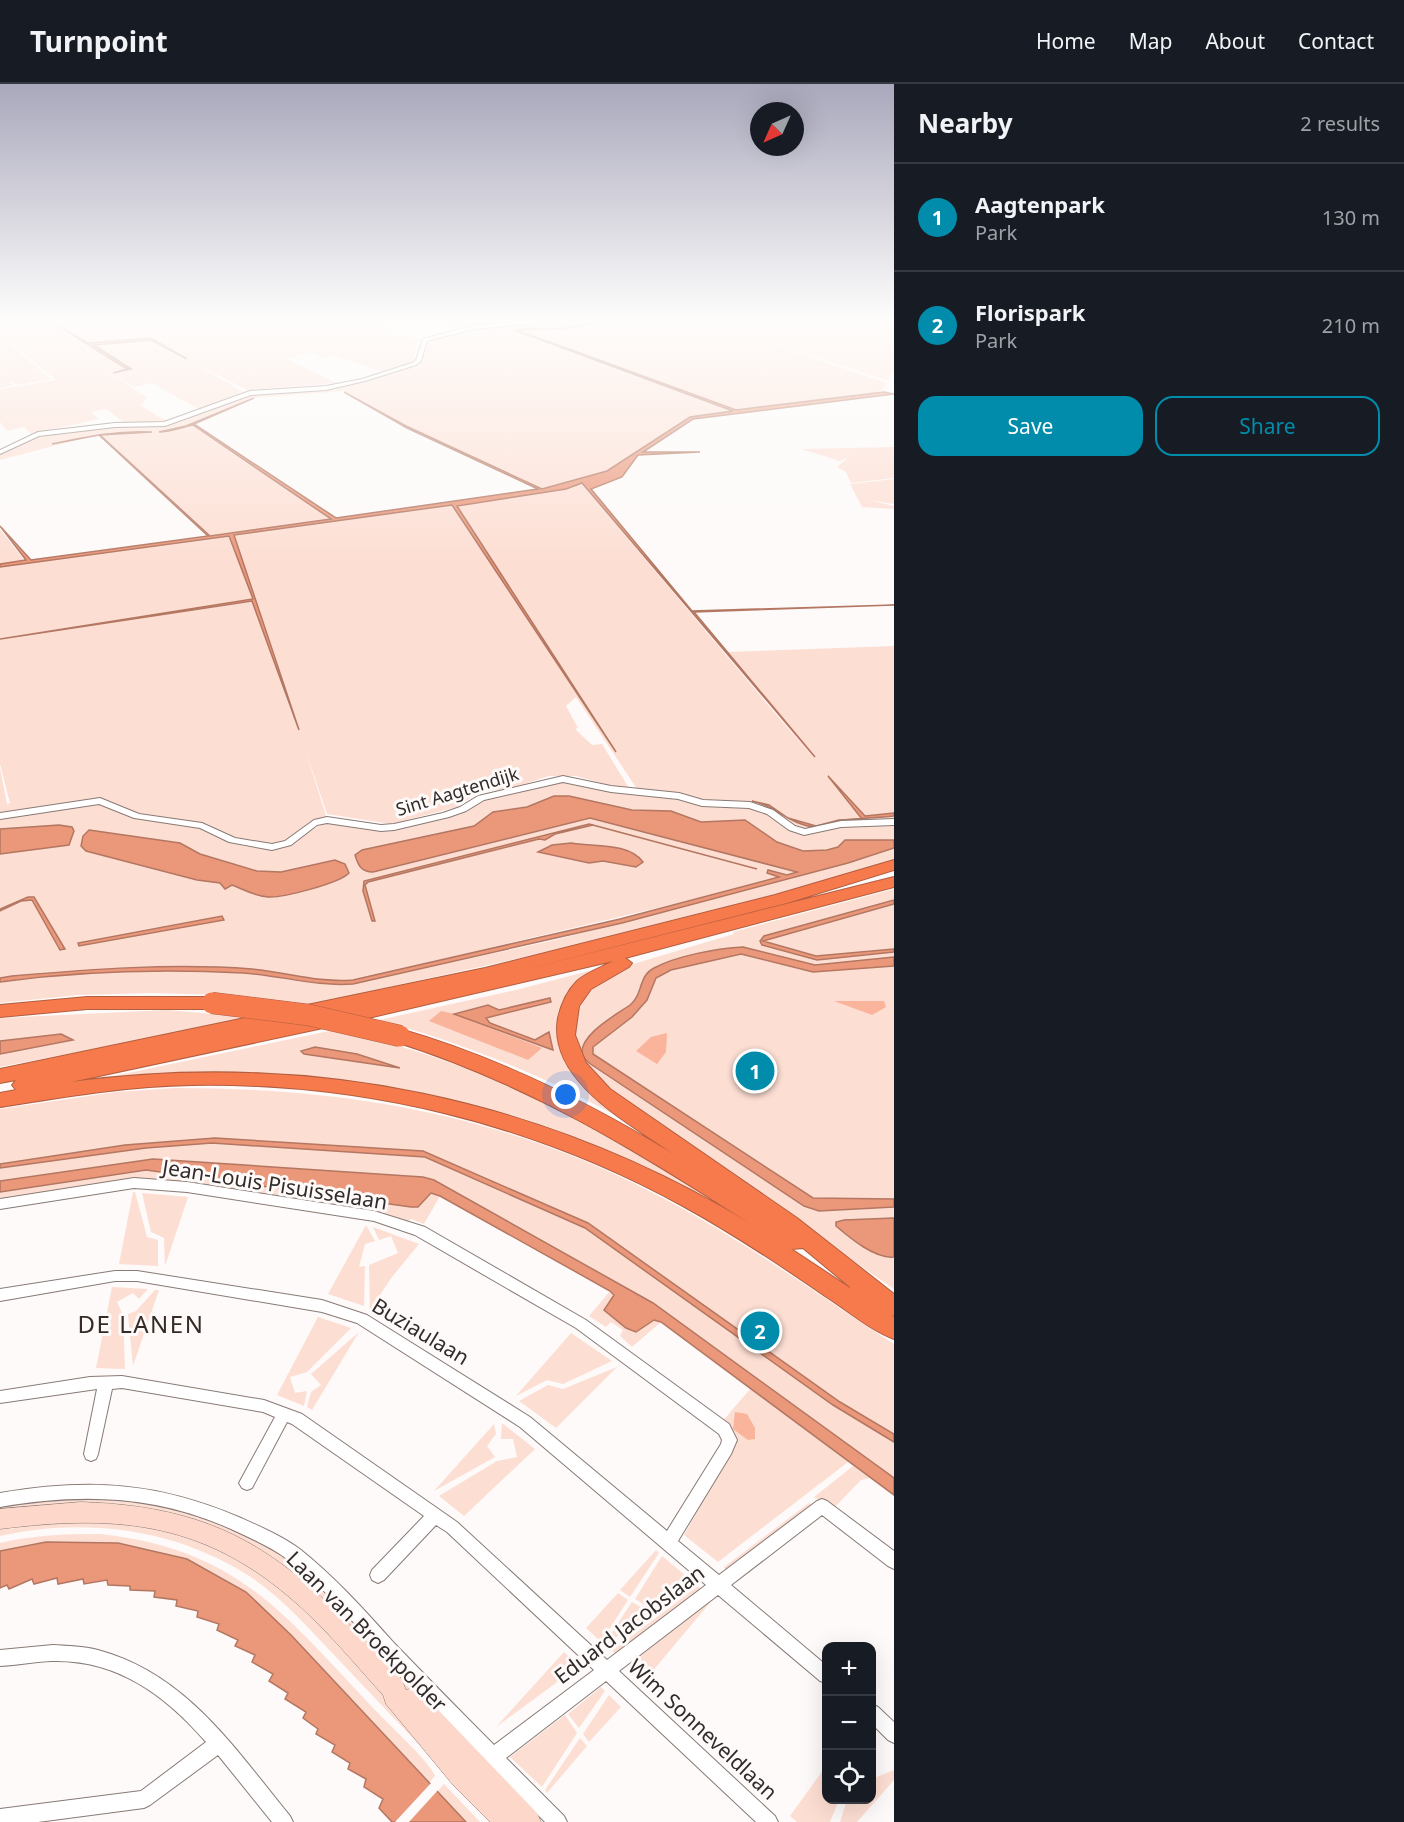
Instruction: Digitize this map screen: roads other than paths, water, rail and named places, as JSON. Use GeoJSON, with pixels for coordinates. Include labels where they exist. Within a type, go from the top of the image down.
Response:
{"type":"FeatureCollection","features":[{"type":"Feature","properties":{"kind":"highway"},"geometry":{"type":"LineString","coordinates":[[0,1076],[485,974],[781,899],[894,865]]}},
{"type":"Feature","properties":{"kind":"highway"},"geometry":{"type":"LineString","coordinates":[[0,1089],[362,1015],[711,932],[894,882]]}},
{"type":"Feature","properties":{"kind":"highway"},"geometry":{"type":"LineString","coordinates":[[711,932],[612,967],[584,985],[570,1006],[565,1020],[565,1035],[570,1053],[587,1078],[603,1094],[789,1224],[869,1290]]}},
{"type":"Feature","properties":{"kind":"highway"},"geometry":{"type":"LineString","coordinates":[[0,1011],[99,1002],[212,1003],[309,1015],[400,1036],[486,1064],[585,1110],[651,1149],[894,1306]]}},
{"type":"Feature","properties":{"kind":"highway"},"geometry":{"type":"LineString","coordinates":[[0,1100],[136,1082],[228,1078],[338,1086],[461,1109],[588,1150],[673,1191],[716,1215],[894,1329]]}},
{"type":"Feature","properties":{"kind":"main road","name":"Laan van Broekpolder"},"geometry":{"type":"LineString","coordinates":[[0,1519],[70,1510],[105,1511],[172,1521],[204,1531],[268,1565],[297,1588],[392,1687],[395,1695],[431,1741],[479,1770],[528,1822]]}},
{"type":"Feature","properties":{"kind":"main road","name":"Laan van Broekpolder"},"geometry":{"type":"LineString","coordinates":[[479,1770],[509,1822]]}},
{"type":"Feature","properties":{"kind":"street"},"geometry":{"type":"LineString","coordinates":[[0,452],[38,434],[115,425],[165,424],[228,401]]}},
{"type":"Feature","properties":{"kind":"street","name":"Sint Aagtendijk"},"geometry":{"type":"LineString","coordinates":[[0,816],[100,801],[137,816],[202,826],[232,840],[272,847],[288,843],[314,823],[327,820],[381,828],[394,827],[446,815],[463,809],[481,798],[563,779],[611,789],[679,796],[702,802],[762,807],[804,832],[841,824],[894,822]]}},
{"type":"Feature","properties":{"kind":"street","name":"Jean-Louis Pisuisselaan"},"geometry":{"type":"LineString","coordinates":[[0,1204],[134,1183],[187,1187],[368,1214],[420,1231],[581,1324],[724,1429],[730,1440],[669,1542]]}},
{"type":"Feature","properties":{"kind":"street","name":"Buziaulaan"},"geometry":{"type":"LineString","coordinates":[[0,1295],[115,1276],[138,1276],[321,1306],[362,1319],[506,1408],[565,1454],[822,1672]]}},
{"type":"Feature","properties":{"kind":"street"},"geometry":{"type":"LineString","coordinates":[[91,1454],[106,1382]]}},
{"type":"Feature","properties":{"kind":"street","name":"Wim Sonneveldlaan"},"geometry":{"type":"LineString","coordinates":[[0,1397],[106,1382],[122,1382],[264,1406],[297,1419],[435,1515],[607,1670],[769,1822]]}},
{"type":"Feature","properties":{"kind":"street"},"geometry":{"type":"LineString","coordinates":[[247,1483],[284,1414]]}},
{"type":"Feature","properties":{"kind":"street","name":"Laan van Broekpolder"},"geometry":{"type":"LineString","coordinates":[[0,1500],[32,1494],[115,1490],[163,1497],[227,1519],[255,1532],[294,1555],[347,1605],[479,1770],[558,1822]]}},
{"type":"Feature","properties":{"kind":"street","name":"Eduard Jacobslaan"},"geometry":{"type":"LineString","coordinates":[[479,1770],[822,1506],[894,1561]]}},
{"type":"Feature","properties":{"kind":"street"},"geometry":{"type":"LineString","coordinates":[[378,1575],[435,1515]]}},
{"type":"Feature","properties":{"kind":"street"},"geometry":{"type":"LineString","coordinates":[[0,1658],[57,1652],[88,1654],[120,1662],[152,1678],[183,1704],[284,1822]]}},
{"type":"Feature","properties":{"kind":"street"},"geometry":{"type":"LineString","coordinates":[[876,1717],[894,1734]]}},
{"type":"Feature","properties":{"kind":"street"},"geometry":{"type":"LineString","coordinates":[[0,1818],[144,1800],[218,1744]]}},
{"type":"Feature","properties":{"kind":"place","name":"Aagtenpark"},"geometry":{"type":"Point","coordinates":[755,1071]}},
{"type":"Feature","properties":{"kind":"place","name":"Florispark"},"geometry":{"type":"Point","coordinates":[760,1331]}},
{"type":"Feature","properties":{"kind":"district","name":"DE LANEN"},"geometry":{"type":"Point","coordinates":[141,1323]}}]}
